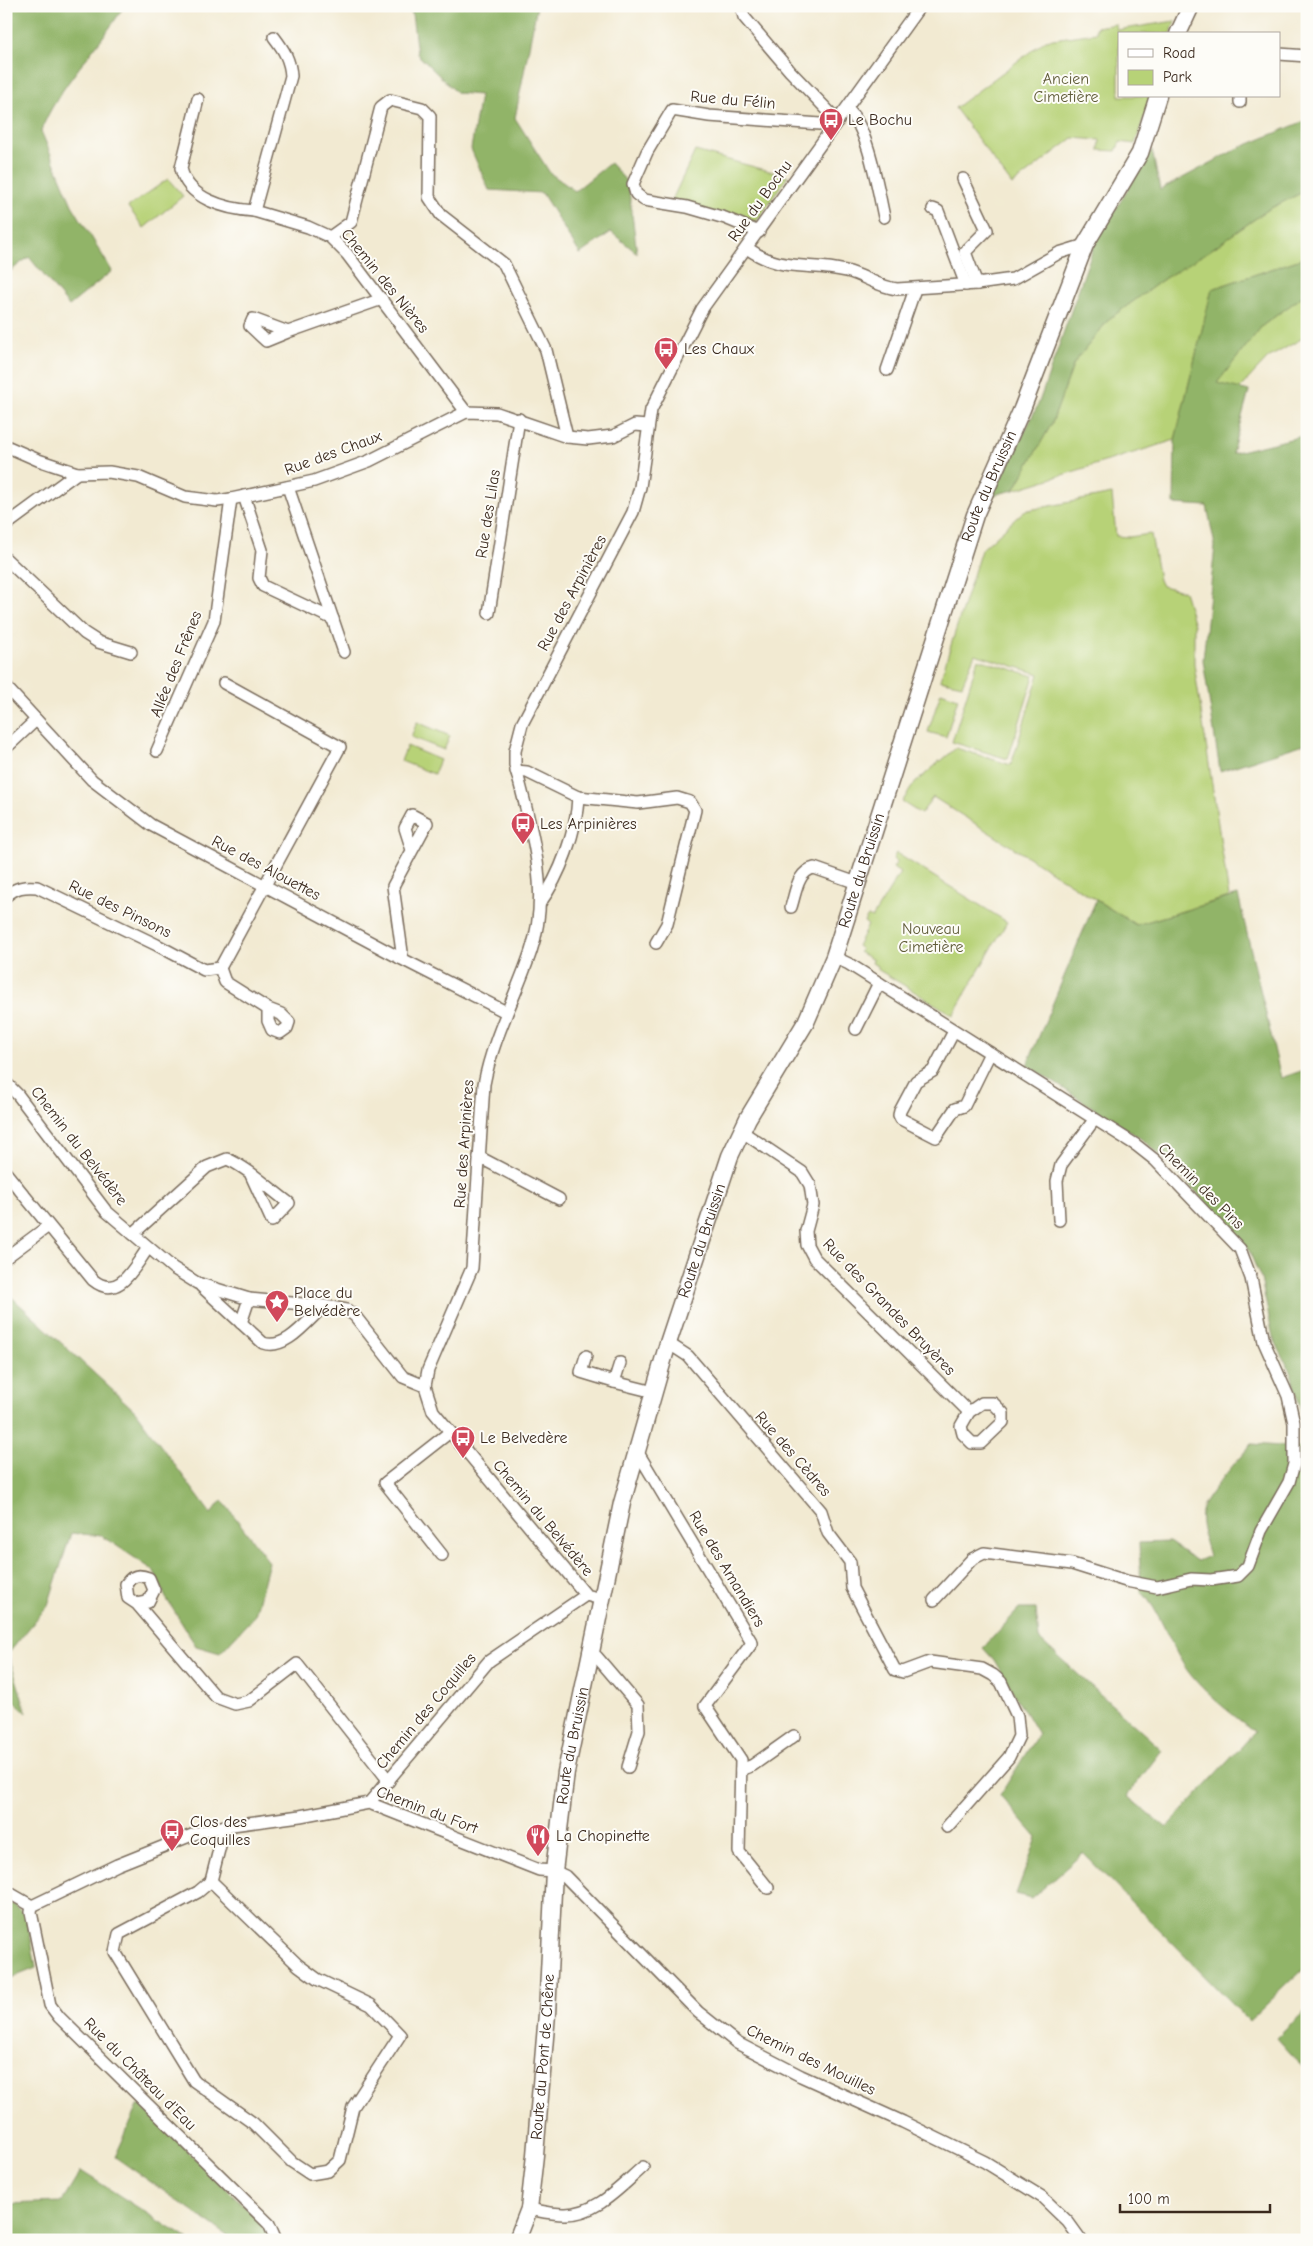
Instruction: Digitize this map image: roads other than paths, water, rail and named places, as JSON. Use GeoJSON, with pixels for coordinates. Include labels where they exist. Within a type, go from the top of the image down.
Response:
{"type":"FeatureCollection","features":[{"type":"Feature","properties":{"kind":"street"},"geometry":{"type":"LineString","coordinates":[[742,6],[744,17],[836,123]]}},
{"type":"Feature","properties":{"kind":"street","name":"Rue du Bochu"},"geometry":{"type":"LineString","coordinates":[[647,426],[651,410],[702,309],[920,6]]}},
{"type":"Feature","properties":{"kind":"street"},"geometry":{"type":"LineString","coordinates":[[1179,32],[1191,6]]}},
{"type":"Feature","properties":{"kind":"street"},"geometry":{"type":"LineString","coordinates":[[254,211],[291,76],[290,65],[285,52],[274,37]]}},
{"type":"Feature","properties":{"kind":"street"},"geometry":{"type":"LineString","coordinates":[[1280,54],[1307,56]]}},
{"type":"Feature","properties":{"kind":"street","name":"Route du Bruissin"},"geometry":{"type":"LineString","coordinates":[[554,1871],[566,1772],[589,1651],[594,1597],[668,1343],[722,1177],[741,1131],[806,1022],[834,957],[976,515],[1022,409],[1085,245],[1140,153],[1157,98]]}},
{"type":"Feature","properties":{"kind":"street","name":"Chemin des Nières"},"geometry":{"type":"LineString","coordinates":[[198,100],[181,168],[183,177],[202,198],[308,227],[330,236],[382,299],[466,412]]}},
{"type":"Feature","properties":{"kind":"street"},"geometry":{"type":"LineString","coordinates":[[330,236],[351,222],[381,107],[390,100],[422,108],[430,116],[429,197],[441,214],[504,264],[546,350],[567,437]]}},
{"type":"Feature","properties":{"kind":"street"},"geometry":{"type":"LineString","coordinates":[[847,109],[853,114],[870,156],[884,217]]}},
{"type":"Feature","properties":{"kind":"street","name":"Rue du Félin"},"geometry":{"type":"LineString","coordinates":[[758,232],[725,218],[687,207],[644,200],[636,194],[633,184],[647,152],[672,110],[709,116],[836,123]]}},
{"type":"Feature","properties":{"kind":"street"},"geometry":{"type":"LineString","coordinates":[[964,178],[987,230],[965,252],[972,285]]}},
{"type":"Feature","properties":{"kind":"street"},"geometry":{"type":"LineString","coordinates":[[933,209],[938,211],[972,285]]}},
{"type":"Feature","properties":{"kind":"street"},"geometry":{"type":"LineString","coordinates":[[747,248],[773,263],[846,271],[884,287],[915,289],[1013,280],[1059,252],[1085,245]]}},
{"type":"Feature","properties":{"kind":"street"},"geometry":{"type":"LineString","coordinates":[[887,370],[915,289]]}},
{"type":"Feature","properties":{"kind":"street"},"geometry":{"type":"LineString","coordinates":[[288,332],[382,299]]}},
{"type":"Feature","properties":{"kind":"street","name":"Rue des Chaux"},"geometry":{"type":"LineString","coordinates":[[77,473],[109,472],[138,478],[185,496],[217,501],[314,481],[369,461],[466,412],[497,413],[567,437],[588,439],[613,436],[636,425],[647,426]]}},
{"type":"Feature","properties":{"kind":"street","name":"Rue des Lilas"},"geometry":{"type":"LineString","coordinates":[[489,613],[519,419]]}},
{"type":"Feature","properties":{"kind":"street","name":"Rue des Arpinières"},"geometry":{"type":"LineString","coordinates":[[425,1386],[428,1370],[472,1268],[484,1084],[488,1062],[531,951],[540,903],[540,879],[516,771],[514,750],[522,724],[633,512],[640,487],[647,426]]}},
{"type":"Feature","properties":{"kind":"street"},"geometry":{"type":"LineString","coordinates":[[6,446],[38,460],[77,473]]}},
{"type":"Feature","properties":{"kind":"street"},"geometry":{"type":"LineString","coordinates":[[6,525],[77,473]]}},
{"type":"Feature","properties":{"kind":"street"},"geometry":{"type":"LineString","coordinates":[[288,487],[344,652]]}},
{"type":"Feature","properties":{"kind":"street"},"geometry":{"type":"LineString","coordinates":[[244,496],[262,550],[259,578],[263,586],[333,619]]}},
{"type":"Feature","properties":{"kind":"street","name":"Allée des Frênes"},"geometry":{"type":"LineString","coordinates":[[157,751],[214,621],[230,499]]}},
{"type":"Feature","properties":{"kind":"street"},"geometry":{"type":"LineString","coordinates":[[6,559],[84,633],[98,642],[131,652]]}},
{"type":"Feature","properties":{"kind":"street"},"geometry":{"type":"LineString","coordinates":[[224,683],[340,747],[220,968],[225,982],[268,1009]]}},
{"type":"Feature","properties":{"kind":"street","name":"Rue des Alouettes"},"geometry":{"type":"LineString","coordinates":[[6,687],[92,780],[151,825],[400,958],[506,1012]]}},
{"type":"Feature","properties":{"kind":"street"},"geometry":{"type":"LineString","coordinates":[[6,748],[36,720]]}},
{"type":"Feature","properties":{"kind":"street"},"geometry":{"type":"LineString","coordinates":[[516,771],[527,772],[578,797],[638,803],[677,798],[690,802],[695,810],[686,848],[667,924],[656,943]]}},
{"type":"Feature","properties":{"kind":"street","name":"Rue des Arpinières"},"geometry":{"type":"LineString","coordinates":[[540,903],[552,888],[578,815],[578,797]]}},
{"type":"Feature","properties":{"kind":"street"},"geometry":{"type":"LineString","coordinates":[[400,958],[402,952],[393,886],[412,850]]}},
{"type":"Feature","properties":{"kind":"street"},"geometry":{"type":"LineString","coordinates":[[791,907],[801,875],[807,870],[814,868],[858,883]]}},
{"type":"Feature","properties":{"kind":"street","name":"Rue des Pinsons"},"geometry":{"type":"LineString","coordinates":[[6,896],[12,890],[24,886],[37,887],[204,970],[220,968]]}},
{"type":"Feature","properties":{"kind":"street","name":"Chemin des Pins"},"geometry":{"type":"LineString","coordinates":[[834,957],[849,964],[1136,1145],[1155,1160],[1240,1249],[1251,1278],[1264,1342],[1288,1396],[1294,1423],[1296,1444],[1294,1464],[1289,1482],[1262,1532],[1248,1566],[1238,1576],[1211,1580],[1191,1579],[1156,1587],[1126,1581],[1072,1564],[984,1554],[972,1559],[934,1600]]}},
{"type":"Feature","properties":{"kind":"street"},"geometry":{"type":"LineString","coordinates":[[856,1029],[879,983]]}},
{"type":"Feature","properties":{"kind":"street"},"geometry":{"type":"LineString","coordinates":[[954,1031],[933,1071],[916,1081],[900,1111],[901,1119],[936,1137],[955,1109],[964,1106],[990,1053]]}},
{"type":"Feature","properties":{"kind":"street","name":"Chemin du Belvédère"},"geometry":{"type":"LineString","coordinates":[[6,1083],[18,1094],[106,1211],[173,1268],[198,1283],[263,1343],[270,1346],[278,1345],[285,1341],[324,1306]]}},
{"type":"Feature","properties":{"kind":"street"},"geometry":{"type":"LineString","coordinates":[[1059,1220],[1057,1182],[1061,1165],[1094,1120]]}},
{"type":"Feature","properties":{"kind":"street","name":"Rue des Grandes Bruyères"},"geometry":{"type":"LineString","coordinates":[[741,1131],[802,1172],[810,1185],[813,1205],[806,1231],[807,1245],[814,1258],[970,1412]]}},
{"type":"Feature","properties":{"kind":"street"},"geometry":{"type":"LineString","coordinates":[[479,1158],[559,1199]]}},
{"type":"Feature","properties":{"kind":"street"},"geometry":{"type":"LineString","coordinates":[[133,1234],[207,1167],[226,1160],[251,1175]]}},
{"type":"Feature","properties":{"kind":"street"},"geometry":{"type":"LineString","coordinates":[[6,1174],[47,1226],[100,1286],[111,1288],[121,1284],[148,1248]]}},
{"type":"Feature","properties":{"kind":"street"},"geometry":{"type":"LineString","coordinates":[[8,1256],[47,1226]]}},
{"type":"Feature","properties":{"kind":"street","name":"Chemin du Belvédère"},"geometry":{"type":"LineString","coordinates":[[198,1283],[249,1299],[324,1306],[347,1310],[355,1316],[403,1377],[425,1386],[433,1411],[594,1597]]}},
{"type":"Feature","properties":{"kind":"street"},"geometry":{"type":"LineString","coordinates":[[241,1323],[249,1299]]}},
{"type":"Feature","properties":{"kind":"street","name":"Rue des Cèdres"},"geometry":{"type":"LineString","coordinates":[[668,1343],[688,1356],[821,1511],[828,1533],[850,1562],[852,1588],[895,1670],[902,1672],[930,1662],[982,1669],[1001,1682],[1017,1716],[1018,1736],[1009,1757],[947,1827]]}},
{"type":"Feature","properties":{"kind":"street"},"geometry":{"type":"LineString","coordinates":[[586,1356],[581,1372],[654,1392]]}},
{"type":"Feature","properties":{"kind":"street"},"geometry":{"type":"LineString","coordinates":[[614,1382],[620,1362]]}},
{"type":"Feature","properties":{"kind":"street"},"geometry":{"type":"LineString","coordinates":[[442,1555],[385,1483],[450,1432]]}},
{"type":"Feature","properties":{"kind":"street","name":"Rue des Amandiers"},"geometry":{"type":"LineString","coordinates":[[637,1451],[752,1643],[705,1706],[741,1760],[739,1852],[768,1888]]}},
{"type":"Feature","properties":{"kind":"street","name":"Chemin des Coquilles"},"geometry":{"type":"LineString","coordinates":[[369,1803],[390,1781],[489,1661],[594,1597]]}},
{"type":"Feature","properties":{"kind":"street"},"geometry":{"type":"LineString","coordinates":[[138,1604],[216,1697],[235,1704],[249,1701],[297,1664],[390,1781]]}},
{"type":"Feature","properties":{"kind":"street"},"geometry":{"type":"LineString","coordinates":[[589,1651],[597,1657],[638,1705],[639,1731],[628,1767]]}},
{"type":"Feature","properties":{"kind":"street"},"geometry":{"type":"LineString","coordinates":[[741,1770],[753,1765],[794,1736]]}},
{"type":"Feature","properties":{"kind":"street","name":"Chemin du Fort"},"geometry":{"type":"LineString","coordinates":[[32,1906],[117,1865],[197,1833],[225,1826],[300,1816],[369,1803],[539,1870],[554,1871]]}},
{"type":"Feature","properties":{"kind":"street"},"geometry":{"type":"LineString","coordinates":[[210,1881],[298,1965],[317,1979],[371,2005],[400,2035],[353,2107],[340,2160],[328,2171],[310,2174],[292,2162],[253,2123],[194,2081],[115,1952],[119,1934],[198,1892],[210,1881],[225,1826]]}},
{"type":"Feature","properties":{"kind":"street","name":"Route du Pont de Chêne"},"geometry":{"type":"LineString","coordinates":[[516,2240],[528,2209],[548,2014],[554,1871]]}},
{"type":"Feature","properties":{"kind":"street","name":"Chemin des Mouilles"},"geometry":{"type":"LineString","coordinates":[[554,1871],[565,1876],[698,2012],[737,2043],[801,2076],[903,2122],[985,2162],[1042,2197],[1068,2222],[1081,2240]]}},
{"type":"Feature","properties":{"kind":"street"},"geometry":{"type":"LineString","coordinates":[[6,1891],[32,1906]]}},
{"type":"Feature","properties":{"kind":"street","name":"Rue du Château d'Eau"},"geometry":{"type":"LineString","coordinates":[[32,1906],[31,1912],[50,2005],[59,2017],[269,2224],[276,2240]]}},
{"type":"Feature","properties":{"kind":"street"},"geometry":{"type":"LineString","coordinates":[[528,2209],[564,2214],[584,2212],[600,2204],[643,2167]]}},
{"type":"Feature","properties":{"kind":"place","name":"Le Bochu"},"geometry":{"type":"Point","coordinates":[831,141]}},
{"type":"Feature","properties":{"kind":"place","name":"Les Chaux"},"geometry":{"type":"Point","coordinates":[666,370]}},
{"type":"Feature","properties":{"kind":"place","name":"Les Arpinières"},"geometry":{"type":"Point","coordinates":[523,845]}},
{"type":"Feature","properties":{"kind":"place","name":"Place du Belvédère"},"geometry":{"type":"Point","coordinates":[277,1323]}},
{"type":"Feature","properties":{"kind":"place","name":"Le Belvedère"},"geometry":{"type":"Point","coordinates":[463,1459]}},
{"type":"Feature","properties":{"kind":"place","name":"Clos des Coquilles"},"geometry":{"type":"Point","coordinates":[172,1852]}},
{"type":"Feature","properties":{"kind":"place","name":"La Chopinette"},"geometry":{"type":"Point","coordinates":[538,1857]}},
{"type":"Feature","properties":{"kind":"park label","name":"Ancien Cimetière"},"geometry":{"type":"Point","coordinates":[1066,88]}},
{"type":"Feature","properties":{"kind":"park label","name":"Nouveau Cimetière"},"geometry":{"type":"Point","coordinates":[931,938]}}]}
